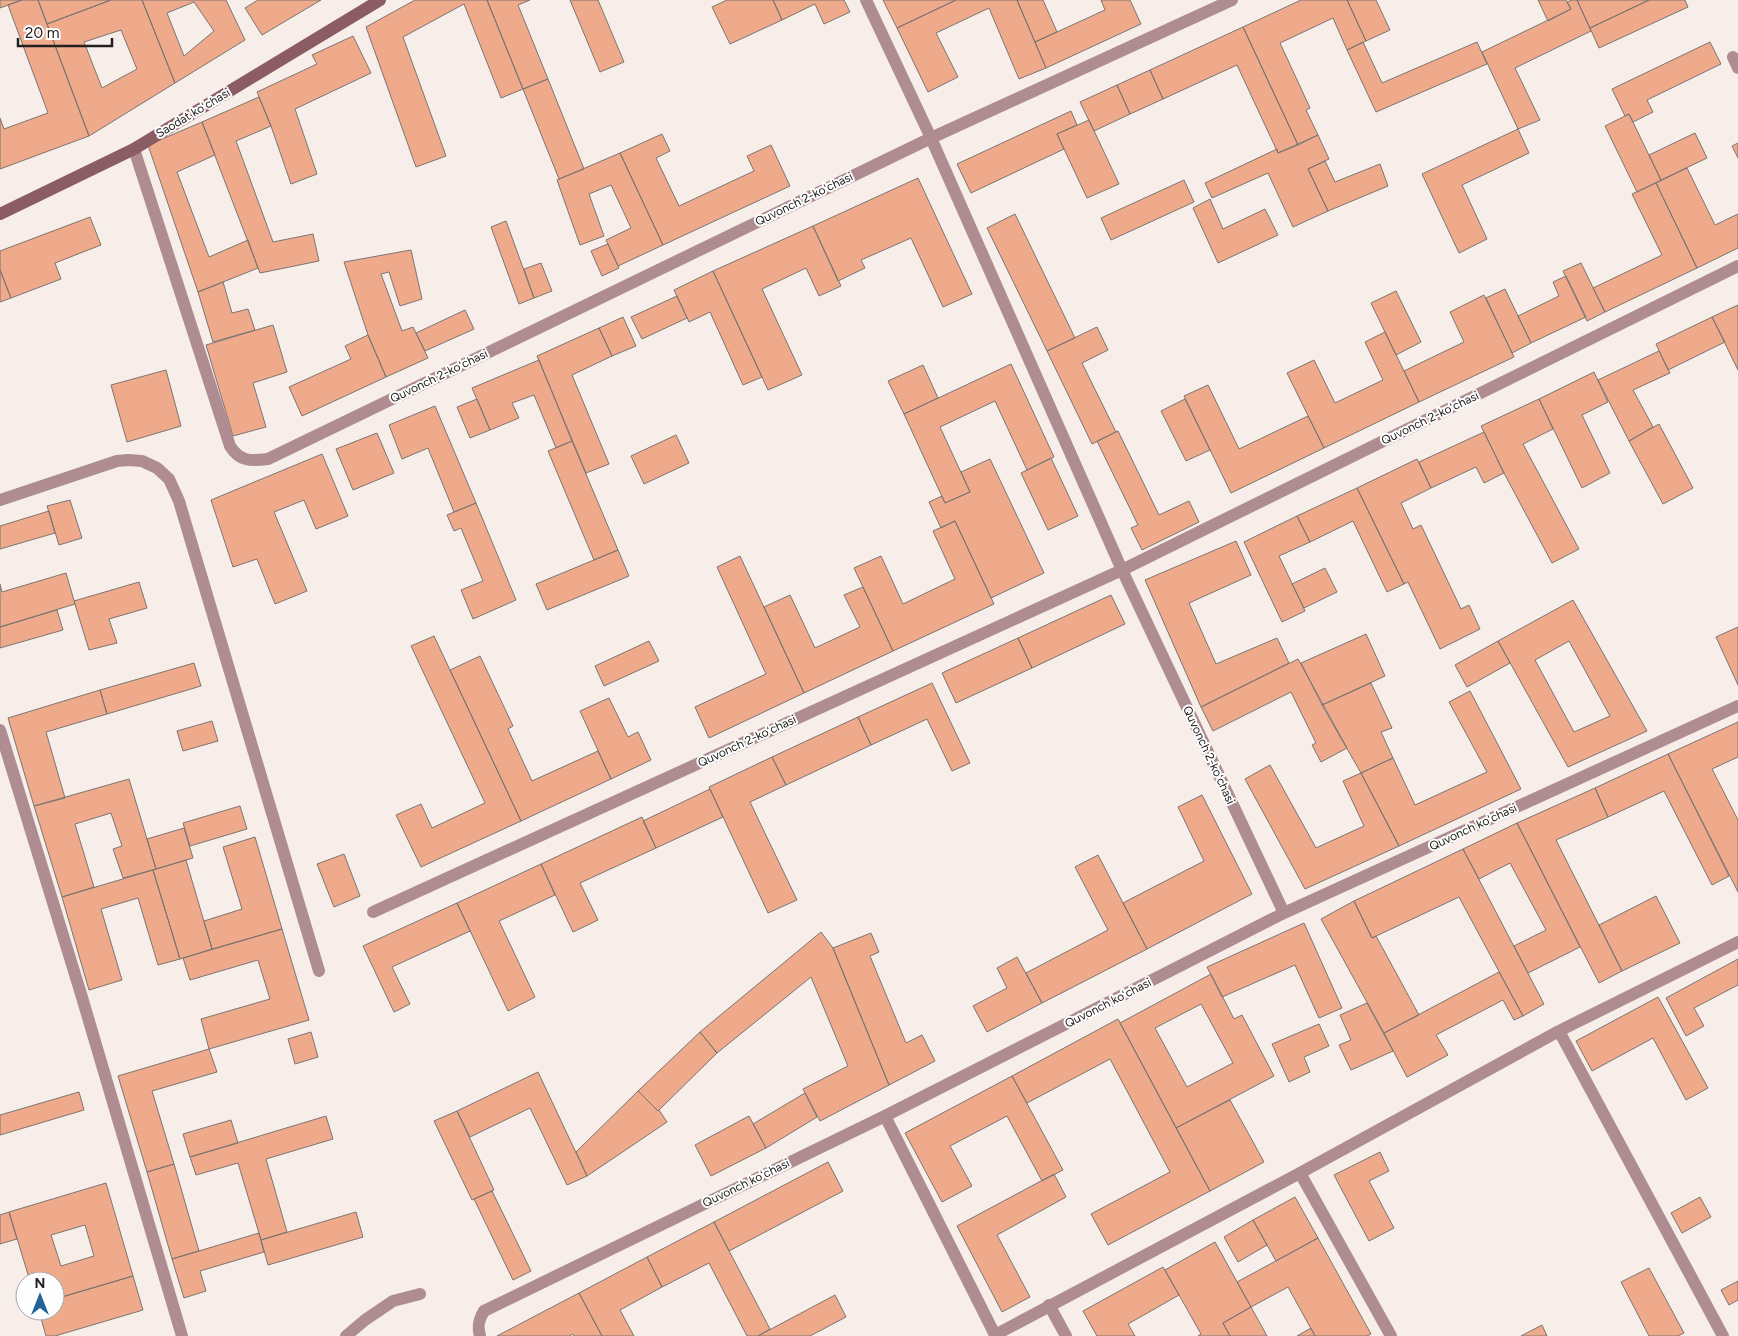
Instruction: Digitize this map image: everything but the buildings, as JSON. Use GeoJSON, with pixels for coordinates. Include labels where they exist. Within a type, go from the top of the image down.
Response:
{"type":"FeatureCollection","features":[{"type":"Feature","properties":{"kind":"street","name":"Saodat koʻchasi"},"geometry":{"type":"LineString","coordinates":[[0,214],[134,149],[380,0]]}},
{"type":"Feature","properties":{"kind":"street","name":"Quvonch 2-koʻchasi"},"geometry":{"type":"LineString","coordinates":[[866,0],[931,138],[1122,570],[1284,913]]}},
{"type":"Feature","properties":{"kind":"street","name":"Quvonch 2-koʻchasi"},"geometry":{"type":"LineString","coordinates":[[134,149],[230,446],[234,453],[240,457],[256,460],[268,459],[931,138],[1232,0]]}},
{"type":"Feature","properties":{"kind":"street","name":"Quvonch 2-koʻchasi"},"geometry":{"type":"LineString","coordinates":[[373,912],[1122,570],[1738,266]]}},
{"type":"Feature","properties":{"kind":"street"},"geometry":{"type":"LineString","coordinates":[[0,500],[117,461],[142,461],[157,468],[169,479],[180,501],[319,971]]}},
{"type":"Feature","properties":{"kind":"street","name":"Quvonch koʻchasi"},"geometry":{"type":"LineString","coordinates":[[480,1336],[478,1329],[479,1318],[484,1311],[885,1116],[1284,913],[1738,706]]}},
{"type":"Feature","properties":{"kind":"street"},"geometry":{"type":"LineString","coordinates":[[0,730],[81,994],[182,1336]]}},
{"type":"Feature","properties":{"kind":"street"},"geometry":{"type":"LineString","coordinates":[[885,1116],[994,1335],[1300,1173],[1559,1031],[1738,942]]}},
{"type":"Feature","properties":{"kind":"street"},"geometry":{"type":"LineString","coordinates":[[1559,1031],[1722,1336]]}},
{"type":"Feature","properties":{"kind":"street"},"geometry":{"type":"LineString","coordinates":[[1300,1173],[1391,1336]]}},
{"type":"Feature","properties":{"kind":"street"},"geometry":{"type":"LineString","coordinates":[[346,1336],[393,1301],[420,1294]]}},
{"type":"Feature","properties":{"kind":"street"},"geometry":{"type":"LineString","coordinates":[[1049,1305],[1066,1336]]}}]}
